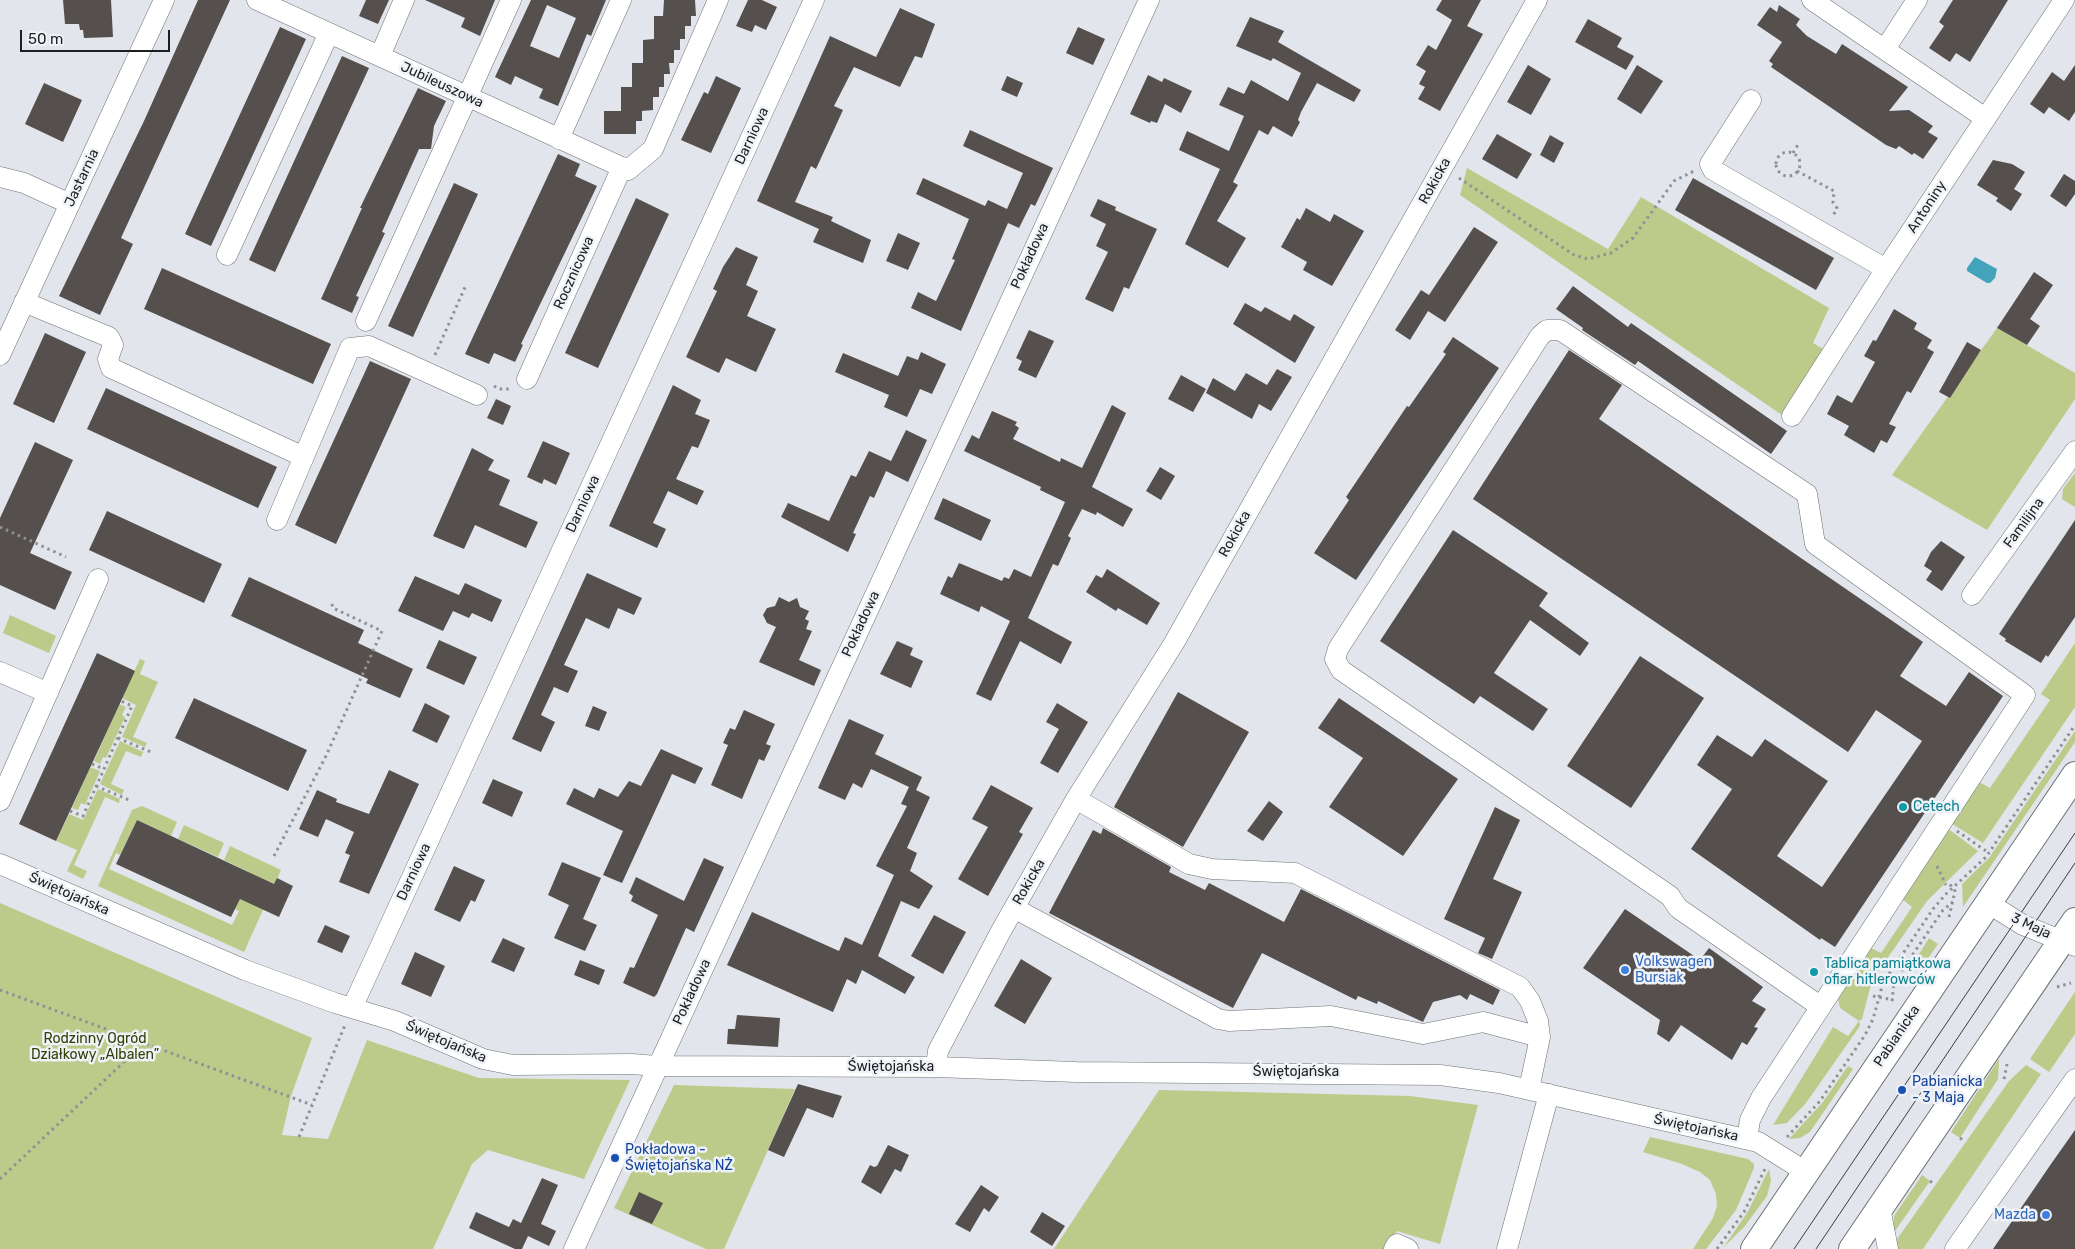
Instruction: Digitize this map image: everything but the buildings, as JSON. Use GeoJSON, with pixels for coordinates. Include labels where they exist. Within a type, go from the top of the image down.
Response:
{"type":"FeatureCollection","features":[{"type":"Feature","properties":{"kind":"main road","name":"Pabianicka"},"geometry":{"type":"LineString","coordinates":[[1754,1249],[2075,775]]}},
{"type":"Feature","properties":{"kind":"main road"},"geometry":{"type":"LineString","coordinates":[[1852,1249],[2071,936]]}},
{"type":"Feature","properties":{"kind":"street","name":"Jastarnia"},"geometry":{"type":"LineString","coordinates":[[0,355],[164,0]]}},
{"type":"Feature","properties":{"kind":"street","name":"Jubileuszowa"},"geometry":{"type":"LineString","coordinates":[[257,0],[291,7],[329,33],[625,169]]}},
{"type":"Feature","properties":{"kind":"street"},"geometry":{"type":"LineString","coordinates":[[380,56],[404,0]]}},
{"type":"Feature","properties":{"kind":"street"},"geometry":{"type":"LineString","coordinates":[[366,321],[511,0]]}},
{"type":"Feature","properties":{"kind":"street"},"geometry":{"type":"LineString","coordinates":[[559,139],[622,0]]}},
{"type":"Feature","properties":{"kind":"street"},"geometry":{"type":"LineString","coordinates":[[625,169],[653,149],[718,0]]}},
{"type":"Feature","properties":{"kind":"street","name":"Darniowa"},"geometry":{"type":"LineString","coordinates":[[352,1008],[814,0]]}},
{"type":"Feature","properties":{"kind":"street","name":"Pokładowa"},"geometry":{"type":"LineString","coordinates":[[574,1249],[1148,0]]}},
{"type":"Feature","properties":{"kind":"street","name":"Rokicka"},"geometry":{"type":"LineString","coordinates":[[936,1067],[941,1044],[1014,908],[1076,799],[1174,643],[1537,0]]}},
{"type":"Feature","properties":{"kind":"street"},"geometry":{"type":"LineString","coordinates":[[1812,0],[1985,118]]}},
{"type":"Feature","properties":{"kind":"street"},"geometry":{"type":"LineString","coordinates":[[1885,50],[1917,0]]}},
{"type":"Feature","properties":{"kind":"street","name":"Antoniny"},"geometry":{"type":"LineString","coordinates":[[1792,416],[1886,269],[2064,0]]}},
{"type":"Feature","properties":{"kind":"street"},"geometry":{"type":"LineString","coordinates":[[227,255],[329,33]]}},
{"type":"Feature","properties":{"kind":"street"},"geometry":{"type":"LineString","coordinates":[[1751,100],[1710,164],[1711,166],[1718,174],[1886,269]]}},
{"type":"Feature","properties":{"kind":"street","name":"Rocznicowa"},"geometry":{"type":"LineString","coordinates":[[527,379],[625,169]]}},
{"type":"Feature","properties":{"kind":"street"},"geometry":{"type":"LineString","coordinates":[[0,177],[24,183],[70,204]]}},
{"type":"Feature","properties":{"kind":"street"},"geometry":{"type":"LineString","coordinates":[[24,302],[109,338],[114,345],[108,359],[111,368],[304,457]]}},
{"type":"Feature","properties":{"kind":"street"},"geometry":{"type":"LineString","coordinates":[[1747,1139],[1750,1120],[1761,1098],[2025,695],[1815,544],[1807,494],[1560,330],[1547,330],[1535,344],[1338,648],[1336,659],[1341,670],[1670,896],[1678,908],[1820,1006]]}},
{"type":"Feature","properties":{"kind":"street"},"geometry":{"type":"LineString","coordinates":[[278,520],[350,348],[369,346],[477,395]]}},
{"type":"Feature","properties":{"kind":"street","name":"Familijna"},"geometry":{"type":"LineString","coordinates":[[1972,595],[2075,452]]}},
{"type":"Feature","properties":{"kind":"street"},"geometry":{"type":"LineString","coordinates":[[0,801],[98,579]]}},
{"type":"Feature","properties":{"kind":"street"},"geometry":{"type":"LineString","coordinates":[[0,672],[48,693]]}},
{"type":"Feature","properties":{"kind":"street"},"geometry":{"type":"LineString","coordinates":[[1076,799],[1189,864],[1212,868],[1295,873],[1520,988],[1530,1001],[1538,1021],[1540,1037],[1529,1089]]}},
{"type":"Feature","properties":{"kind":"street","name":"Świętojańska"},"geometry":{"type":"LineString","coordinates":[[0,864],[244,970],[352,1008],[396,1021],[483,1059],[513,1065],[632,1064],[657,1066],[936,1067],[1076,1072],[1415,1073],[1466,1078],[1529,1089],[1747,1139],[1776,1152],[1806,1172]]}},
{"type":"Feature","properties":{"kind":"street","name":"3 Maja"},"geometry":{"type":"LineString","coordinates":[[1988,903],[2023,925],[2071,936]]}},
{"type":"Feature","properties":{"kind":"street"},"geometry":{"type":"LineString","coordinates":[[1014,908],[1218,1019],[1229,1021],[1331,1016],[1423,1034],[1483,1022],[1540,1037]]}},
{"type":"Feature","properties":{"kind":"street"},"geometry":{"type":"LineString","coordinates":[[1955,1249],[2075,1079]]}},
{"type":"Feature","properties":{"kind":"street"},"geometry":{"type":"LineString","coordinates":[[1508,1249],[1549,1094]]}},
{"type":"Feature","properties":{"kind":"street"},"geometry":{"type":"LineString","coordinates":[[1880,1208],[1888,1249]]}},
{"type":"Feature","properties":{"kind":"street"},"geometry":{"type":"LineString","coordinates":[[1394,1249],[1397,1244],[1408,1249]]}},
{"type":"Feature","properties":{"kind":"path"},"geometry":{"type":"LineString","coordinates":[[1793,153],[1799,143]]}},
{"type":"Feature","properties":{"kind":"path"},"geometry":{"type":"LineString","coordinates":[[1784,153],[1793,153],[1799,160],[1797,171],[1787,177],[1781,176],[1776,168],[1776,159],[1784,153]]}},
{"type":"Feature","properties":{"kind":"path"},"geometry":{"type":"LineString","coordinates":[[1443,167],[1574,255],[1588,259],[1611,253],[1633,238],[1674,180],[1688,172],[1711,166]]}},
{"type":"Feature","properties":{"kind":"path"},"geometry":{"type":"LineString","coordinates":[[1797,171],[1834,190],[1833,203],[1837,208],[1823,234]]}},
{"type":"Feature","properties":{"kind":"path"},"geometry":{"type":"LineString","coordinates":[[434,358],[466,285]]}},
{"type":"Feature","properties":{"kind":"path"},"geometry":{"type":"LineString","coordinates":[[0,527],[66,557]]}},
{"type":"Feature","properties":{"kind":"path"},"geometry":{"type":"LineString","coordinates":[[274,856],[326,756],[382,631],[333,608],[331,601]]}},
{"type":"Feature","properties":{"kind":"path"},"geometry":{"type":"LineString","coordinates":[[70,811],[82,816],[104,770],[132,706],[121,701]]}},
{"type":"Feature","properties":{"kind":"path"},"geometry":{"type":"LineString","coordinates":[[1717,1249],[1744,1212],[1758,1181],[1776,1152],[1820,1101],[1865,1035],[1887,976],[1933,909],[1989,853],[2075,725]]}},
{"type":"Feature","properties":{"kind":"path"},"geometry":{"type":"LineString","coordinates":[[118,738],[151,752]]}},
{"type":"Feature","properties":{"kind":"path"},"geometry":{"type":"LineString","coordinates":[[92,764],[104,770]]}},
{"type":"Feature","properties":{"kind":"path"},"geometry":{"type":"LineString","coordinates":[[96,786],[130,800]]}},
{"type":"Feature","properties":{"kind":"path"},"geometry":{"type":"LineString","coordinates":[[1942,820],[1989,853]]}},
{"type":"Feature","properties":{"kind":"path"},"geometry":{"type":"LineString","coordinates":[[1949,883],[1955,891],[1950,914]]}},
{"type":"Feature","properties":{"kind":"path"},"geometry":{"type":"LineString","coordinates":[[1892,1001],[1894,982],[1943,910],[1953,902]]}},
{"type":"Feature","properties":{"kind":"path"},"geometry":{"type":"LineString","coordinates":[[2057,987],[2071,983]]}},
{"type":"Feature","properties":{"kind":"path"},"geometry":{"type":"LineString","coordinates":[[0,990],[312,1105]]}},
{"type":"Feature","properties":{"kind":"path"},"geometry":{"type":"LineString","coordinates":[[1892,1001],[1897,994]]}},
{"type":"Feature","properties":{"kind":"path"},"geometry":{"type":"LineString","coordinates":[[1872,996],[1892,1001]]}},
{"type":"Feature","properties":{"kind":"path"},"geometry":{"type":"LineString","coordinates":[[299,1137],[352,1008]]}},
{"type":"Feature","properties":{"kind":"path"},"geometry":{"type":"LineString","coordinates":[[0,1179],[144,1043]]}},
{"type":"Feature","properties":{"kind":"path"},"geometry":{"type":"LineString","coordinates":[[2004,1079],[2008,1059]]}},
{"type":"Feature","properties":{"kind":"green space"},"geometry":{"type":"Polygon","coordinates":[[[1467,168],[1608,249],[1641,197],[1829,308],[1813,343],[1825,350],[1782,415],[1460,195],[1467,168]]]}},
{"type":"Feature","properties":{"kind":"green space"},"geometry":{"type":"Polygon","coordinates":[[[1997,328],[2075,373],[2075,399],[1987,530],[1892,475],[1997,328]]]}},
{"type":"Feature","properties":{"kind":"green space"},"geometry":{"type":"Polygon","coordinates":[[[2075,473],[2075,507],[2062,499],[2063,489],[2075,473]]]}},
{"type":"Feature","properties":{"kind":"green space"},"geometry":{"type":"Polygon","coordinates":[[[10,615],[56,636],[49,653],[3,633],[10,615]]]}},
{"type":"Feature","properties":{"kind":"green space"},"geometry":{"type":"Polygon","coordinates":[[[2075,643],[2075,707],[1983,843],[1949,822],[1977,781],[1990,788],[2050,700],[2041,694],[2075,643]]]}},
{"type":"Feature","properties":{"kind":"green space"},"geometry":{"type":"Polygon","coordinates":[[[140,659],[145,661],[140,674],[158,682],[133,737],[147,743],[145,747],[122,737],[136,705],[122,698],[140,659]]]}},
{"type":"Feature","properties":{"kind":"green space"},"geometry":{"type":"Polygon","coordinates":[[[119,704],[126,707],[122,715],[125,717],[106,758],[103,757],[100,764],[94,761],[119,704]]]}},
{"type":"Feature","properties":{"kind":"green space"},"geometry":{"type":"Polygon","coordinates":[[[2075,731],[2075,742],[1963,907],[1962,884],[1989,858],[2075,731]]]}},
{"type":"Feature","properties":{"kind":"green space"},"geometry":{"type":"Polygon","coordinates":[[[120,741],[143,752],[141,757],[126,751],[111,784],[124,790],[122,795],[100,784],[120,741]]]}},
{"type":"Feature","properties":{"kind":"green space"},"geometry":{"type":"Polygon","coordinates":[[[90,767],[100,771],[85,805],[81,803],[78,810],[72,808],[90,767]]]}},
{"type":"Feature","properties":{"kind":"green space"},"geometry":{"type":"Polygon","coordinates":[[[98,789],[120,799],[119,803],[105,797],[74,865],[87,871],[83,879],[67,871],[77,850],[56,841],[69,814],[83,820],[98,789]]]}},
{"type":"Feature","properties":{"kind":"green space"},"geometry":{"type":"Polygon","coordinates":[[[142,806],[177,822],[171,836],[137,820],[120,855],[116,853],[109,869],[232,925],[239,911],[235,909],[251,873],[224,860],[230,846],[281,870],[244,952],[98,886],[132,810],[142,806]]]}},
{"type":"Feature","properties":{"kind":"green space"},"geometry":{"type":"Polygon","coordinates":[[[184,825],[224,843],[218,857],[178,839],[184,825]]]}},
{"type":"Feature","properties":{"kind":"green space"},"geometry":{"type":"Polygon","coordinates":[[[1947,828],[1978,851],[1927,901],[1878,972],[1870,988],[1862,1019],[1859,1021],[1840,1008],[1837,994],[1867,946],[1881,953],[1912,907],[1902,899],[1947,828]]]}},
{"type":"Feature","properties":{"kind":"green space","name":"Rodzinny Ogród Działkowy „Albalen”"},"geometry":{"type":"Polygon","coordinates":[[[0,903],[312,1038],[291,1096],[282,1135],[328,1139],[367,1040],[479,1078],[630,1080],[584,1179],[488,1150],[472,1164],[433,1249],[0,1249],[0,903]]]}},
{"type":"Feature","properties":{"kind":"green space"},"geometry":{"type":"Polygon","coordinates":[[[1929,938],[1938,944],[1922,967],[1914,962],[1929,938]]]}},
{"type":"Feature","properties":{"kind":"green space"},"geometry":{"type":"Polygon","coordinates":[[[2075,992],[2075,1034],[2049,1072],[2030,1059],[2075,992]]]}},
{"type":"Feature","properties":{"kind":"green space"},"geometry":{"type":"Polygon","coordinates":[[[1859,1021],[1860,1026],[1806,1103],[1787,1123],[1773,1125],[1833,1027],[1848,1036],[1859,1021]]]}},
{"type":"Feature","properties":{"kind":"green space"},"geometry":{"type":"Polygon","coordinates":[[[1999,1059],[1998,1079],[1960,1138],[1951,1132],[1999,1059]]]}},
{"type":"Feature","properties":{"kind":"green space"},"geometry":{"type":"Polygon","coordinates":[[[2026,1065],[2041,1074],[1923,1249],[1897,1249],[1895,1242],[2009,1081],[2026,1065]]]}},
{"type":"Feature","properties":{"kind":"green space"},"geometry":{"type":"Polygon","coordinates":[[[1848,1066],[1853,1069],[1810,1132],[1800,1138],[1789,1139],[1823,1102],[1848,1066]]]}},
{"type":"Feature","properties":{"kind":"green space"},"geometry":{"type":"Polygon","coordinates":[[[674,1085],[795,1089],[724,1249],[706,1249],[614,1208],[674,1085]]]}},
{"type":"Feature","properties":{"kind":"green space"},"geometry":{"type":"Polygon","coordinates":[[[1159,1090],[1410,1096],[1478,1105],[1440,1244],[1397,1231],[1385,1249],[1054,1249],[1159,1090]]]}},
{"type":"Feature","properties":{"kind":"green space"},"geometry":{"type":"Polygon","coordinates":[[[1650,1137],[1748,1159],[1754,1164],[1736,1210],[1706,1249],[1693,1249],[1713,1218],[1717,1206],[1716,1194],[1710,1180],[1700,1172],[1682,1164],[1643,1152],[1650,1137]]]}},
{"type":"Feature","properties":{"kind":"green space"},"geometry":{"type":"Polygon","coordinates":[[[1769,1169],[1771,1181],[1767,1196],[1745,1226],[1723,1248],[1747,1213],[1769,1169]]]}},
{"type":"Feature","properties":{"kind":"green space"},"geometry":{"type":"Polygon","coordinates":[[[1922,1175],[1930,1181],[1893,1234],[1894,1216],[1922,1175]]]}},
{"type":"Feature","properties":{"kind":"water"},"geometry":{"type":"Polygon","coordinates":[[[1975,257],[1997,269],[1995,278],[1990,283],[1967,271],[1975,257]]]}},
{"type":"Feature","properties":{"kind":"tram line"},"geometry":{"type":"LineString","coordinates":[[1794,1249],[2075,833]]}},
{"type":"Feature","properties":{"kind":"tram line"},"geometry":{"type":"LineString","coordinates":[[1816,1249],[2075,863]]}},
{"type":"Feature","properties":{"kind":"place","name":"Cetech"},"geometry":{"type":"Point","coordinates":[1903,807]}},
{"type":"Feature","properties":{"kind":"place","name":"Volkswagen Bursiak"},"geometry":{"type":"Point","coordinates":[1625,970]}},
{"type":"Feature","properties":{"kind":"place","name":"Tablica pamiątkowa ofiar hitlerowców"},"geometry":{"type":"Point","coordinates":[1814,972]}},
{"type":"Feature","properties":{"kind":"place","name":"Pabianicka - 3 Maja"},"geometry":{"type":"Point","coordinates":[1902,1090]}},
{"type":"Feature","properties":{"kind":"place","name":"Pokładowa - Świętojańska NŻ"},"geometry":{"type":"Point","coordinates":[615,1158]}},
{"type":"Feature","properties":{"kind":"place","name":"Mazda"},"geometry":{"type":"Point","coordinates":[2046,1215]}}]}
